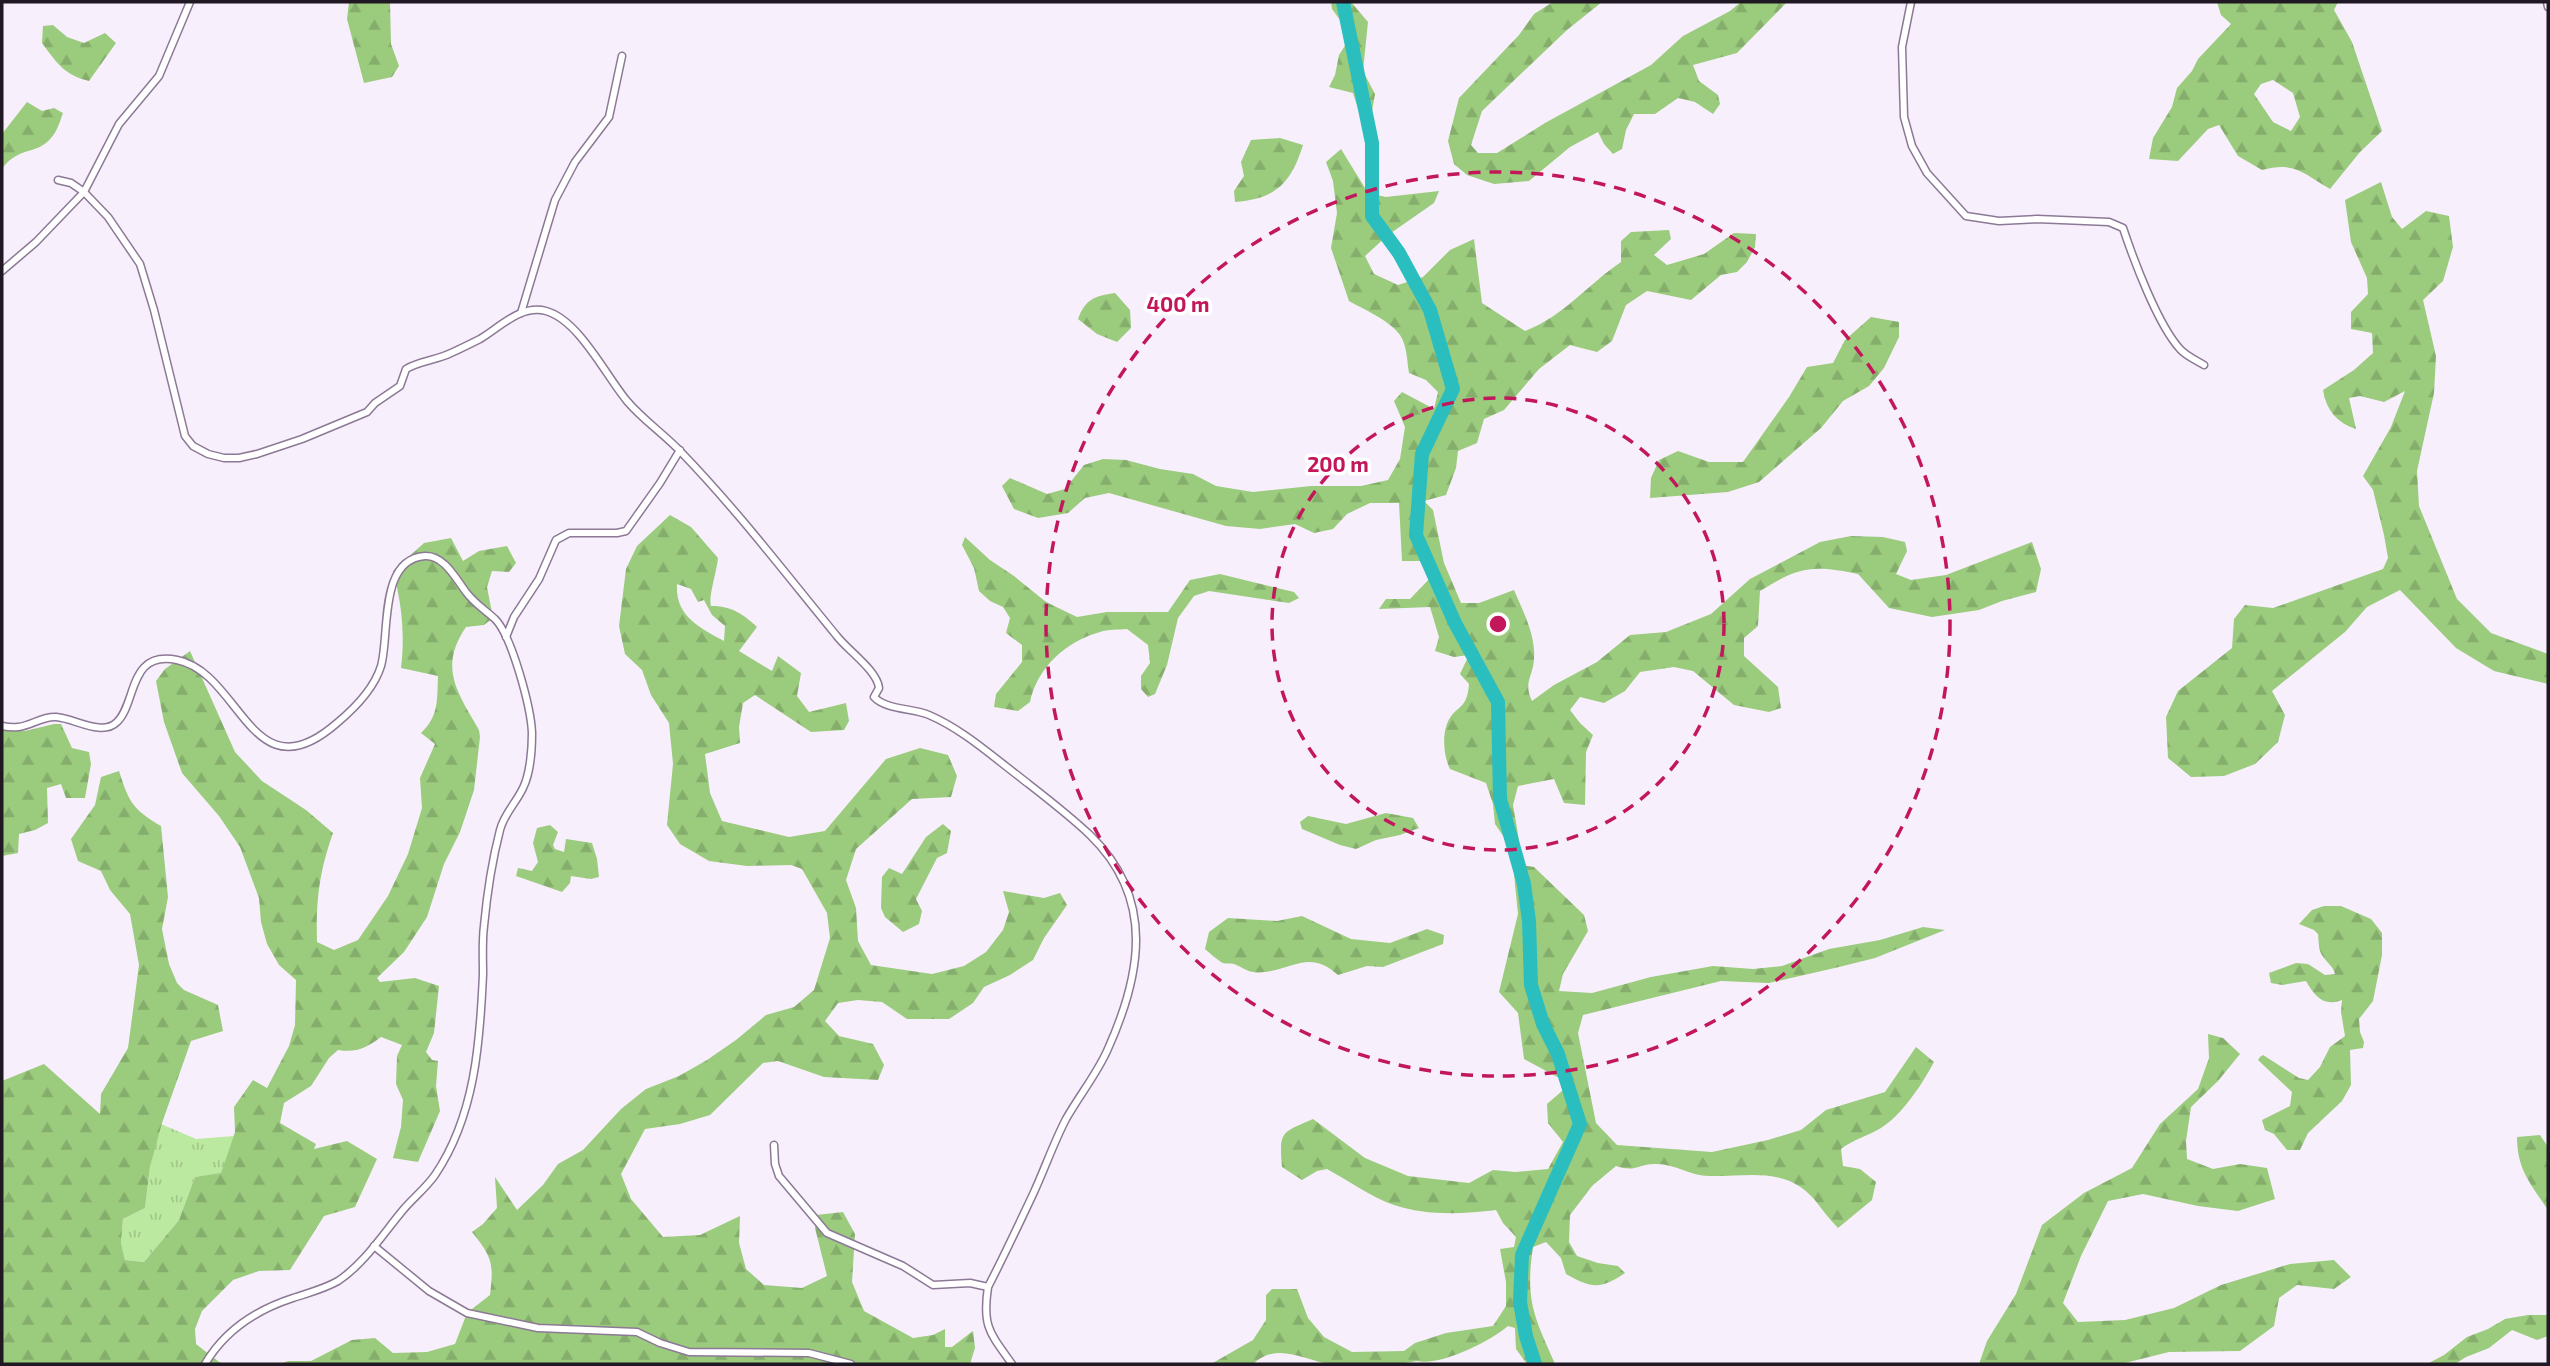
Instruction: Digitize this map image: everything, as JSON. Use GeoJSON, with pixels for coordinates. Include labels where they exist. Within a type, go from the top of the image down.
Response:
{"type":"FeatureCollection","features":[{"type":"Feature","properties":{"kind":"street"},"geometry":{"type":"LineString","coordinates":[[2,271],[36,242],[84,192],[119,124],[159,76],[190,2]]}},
{"type":"Feature","properties":{"kind":"street"},"geometry":{"type":"LineString","coordinates":[[1911,2],[1902,47],[1904,117],[1912,146],[1927,173],[1966,216],[1999,221],[2037,219],[2109,222],[2123,228],[2162,320],[2181,350],[2204,365]]}},
{"type":"Feature","properties":{"kind":"street"},"geometry":{"type":"LineString","coordinates":[[2547,2],[2548,7]]}},
{"type":"Feature","properties":{"kind":"street"},"geometry":{"type":"LineString","coordinates":[[521,313],[555,200],[575,162],[609,117],[622,57]]}},
{"type":"Feature","properties":{"kind":"street"},"geometry":{"type":"LineString","coordinates":[[58,180],[71,183],[84,192],[108,217],[140,264],[185,436],[193,446],[224,458],[257,454],[302,439],[367,412],[375,403],[400,386],[406,369],[447,355],[521,313],[531,310],[545,311],[567,325],[587,345],[629,404],[680,450],[741,517],[837,637],[876,678],[879,688],[874,697],[876,700],[919,711],[944,723],[1022,779],[1091,836],[1111,861],[1131,900],[1136,922],[1135,965],[1125,1006],[1106,1052],[1065,1121],[988,1287],[988,1326],[992,1338],[1012,1364]]}},
{"type":"Feature","properties":{"kind":"street"},"geometry":{"type":"LineString","coordinates":[[506,637],[514,617],[534,589],[556,540],[569,533],[626,531],[680,450]]}},
{"type":"Feature","properties":{"kind":"street"},"geometry":{"type":"LineString","coordinates":[[2,726],[20,727],[51,716],[107,728],[120,719],[136,676],[156,660],[176,659],[211,678],[254,731],[268,741],[283,746],[307,743],[333,727],[354,708],[375,682],[386,646],[391,588],[398,572],[410,561],[427,556],[442,562],[476,605],[496,620],[506,637],[527,703],[532,739],[523,788],[504,818],[492,871],[484,926],[474,1076],[459,1131],[433,1179],[340,1280],[268,1307],[238,1324],[205,1364]]}},
{"type":"Feature","properties":{"kind":"street"},"geometry":{"type":"LineString","coordinates":[[496,620],[514,617]]}},
{"type":"Feature","properties":{"kind":"street"},"geometry":{"type":"LineString","coordinates":[[774,1145],[779,1177],[827,1233],[903,1266],[933,1285],[970,1283],[988,1287]]}},
{"type":"Feature","properties":{"kind":"street"},"geometry":{"type":"LineString","coordinates":[[374,1246],[429,1291],[467,1313],[538,1328],[637,1332],[689,1352],[809,1353],[851,1364]]}},
{"type":"Feature","properties":{"kind":"green space"},"geometry":{"type":"Polygon","coordinates":[[[349,2],[390,2],[391,44],[399,66],[392,77],[364,83],[347,19],[349,2]]]}},
{"type":"Feature","properties":{"kind":"green space"},"geometry":{"type":"Polygon","coordinates":[[[1331,2],[1351,2],[1368,22],[1363,71],[1375,94],[1371,117],[1366,121],[1359,112],[1353,93],[1329,87],[1335,75],[1339,55],[1348,41],[1348,31],[1332,9],[1331,2]]]}},
{"type":"Feature","properties":{"kind":"green space"},"geometry":{"type":"Polygon","coordinates":[[[1553,2],[1602,2],[1567,30],[1482,111],[1471,145],[1478,153],[1497,153],[1545,123],[1651,65],[1683,36],[1730,11],[1741,2],[1787,2],[1737,53],[1693,65],[1699,81],[1718,95],[1720,104],[1713,114],[1695,102],[1678,98],[1655,114],[1634,114],[1626,130],[1622,149],[1613,154],[1598,132],[1570,147],[1529,181],[1494,184],[1467,175],[1454,164],[1448,141],[1459,98],[1519,35],[1534,14],[1553,2]]]}},
{"type":"Feature","properties":{"kind":"green space"},"geometry":{"type":"Polygon","coordinates":[[[2217,2],[2338,2],[2334,10],[2352,42],[2382,131],[2360,152],[2330,189],[2298,170],[2282,167],[2262,170],[2238,156],[2219,125],[2208,129],[2178,161],[2149,159],[2153,138],[2172,107],[2177,88],[2192,71],[2198,59],[2231,24],[2221,15],[2217,2]],[[2273,80],[2261,84],[2254,94],[2273,122],[2291,131],[2300,117],[2293,93],[2273,80]]]}},
{"type":"Feature","properties":{"kind":"green space"},"geometry":{"type":"Polygon","coordinates":[[[53,25],[67,37],[84,43],[105,33],[116,43],[89,81],[67,72],[42,43],[43,26],[53,25]]]}},
{"type":"Feature","properties":{"kind":"green space"},"geometry":{"type":"Polygon","coordinates":[[[27,102],[42,111],[54,108],[63,113],[55,133],[46,143],[19,154],[2,169],[2,134],[27,102]]]}},
{"type":"Feature","properties":{"kind":"green space"},"geometry":{"type":"Polygon","coordinates":[[[1280,138],[1303,145],[1287,179],[1271,193],[1235,202],[1234,191],[1244,176],[1241,162],[1251,140],[1280,138]]]}},
{"type":"Feature","properties":{"kind":"green space"},"geometry":{"type":"Polygon","coordinates":[[[1341,149],[1368,193],[1386,197],[1439,191],[1434,203],[1388,235],[1365,256],[1374,274],[1398,285],[1423,277],[1450,250],[1474,239],[1482,303],[1525,331],[1564,309],[1621,262],[1621,241],[1631,232],[1669,230],[1671,239],[1654,255],[1667,265],[1704,254],[1734,233],[1756,234],[1755,247],[1747,262],[1737,272],[1721,275],[1691,300],[1647,291],[1626,305],[1612,341],[1597,352],[1570,345],[1539,369],[1504,410],[1484,419],[1477,443],[1458,451],[1456,468],[1446,495],[1424,501],[1433,510],[1444,563],[1461,603],[1479,603],[1514,590],[1533,641],[1534,659],[1528,684],[1532,701],[1554,685],[1597,662],[1630,635],[1666,632],[1711,614],[1750,579],[1820,542],[1851,536],[1883,537],[1905,542],[1907,551],[1896,574],[1911,580],[1946,575],[2032,542],[2041,569],[2036,592],[1979,610],[1932,617],[1889,608],[1858,574],[1818,569],[1797,572],[1786,577],[1760,591],[1758,626],[1744,638],[1744,656],[1778,687],[1781,708],[1769,712],[1734,705],[1693,671],[1674,667],[1640,672],[1625,691],[1604,703],[1580,697],[1570,710],[1593,735],[1586,752],[1585,805],[1564,803],[1554,779],[1518,786],[1513,805],[1519,840],[1510,846],[1495,824],[1493,804],[1486,783],[1450,769],[1446,759],[1445,729],[1468,693],[1469,684],[1460,674],[1469,655],[1454,657],[1435,651],[1439,637],[1430,607],[1379,609],[1386,599],[1410,599],[1435,573],[1420,561],[1402,561],[1399,503],[1370,503],[1347,514],[1333,529],[1314,533],[1295,524],[1260,529],[1226,526],[1109,493],[1085,498],[1068,513],[1038,518],[1014,509],[1002,486],[1010,478],[1047,494],[1065,489],[1084,465],[1103,459],[1126,460],[1193,474],[1216,486],[1253,492],[1311,486],[1361,486],[1388,480],[1400,459],[1405,427],[1394,401],[1402,392],[1434,409],[1438,392],[1426,380],[1409,373],[1400,335],[1390,325],[1349,301],[1331,248],[1337,213],[1333,181],[1326,162],[1341,149]]]}},
{"type":"Feature","properties":{"kind":"green space"},"geometry":{"type":"Polygon","coordinates":[[[2381,182],[2392,217],[2402,229],[2426,211],[2449,216],[2453,247],[2443,281],[2423,300],[2436,356],[2434,393],[2417,471],[2419,506],[2457,599],[2491,633],[2548,654],[2548,684],[2494,671],[2456,648],[2400,590],[2367,607],[2345,632],[2272,691],[2285,715],[2278,742],[2255,764],[2224,776],[2191,777],[2168,758],[2166,717],[2178,691],[2232,648],[2234,619],[2245,605],[2273,608],[2383,569],[2388,558],[2373,490],[2363,476],[2391,427],[2405,391],[2384,402],[2360,396],[2349,398],[2356,429],[2334,415],[2323,390],[2354,370],[2373,353],[2372,333],[2351,329],[2351,312],[2368,294],[2367,278],[2351,242],[2345,200],[2381,182]]]}},
{"type":"Feature","properties":{"kind":"green space"},"geometry":{"type":"Polygon","coordinates":[[[1115,293],[1130,310],[1131,328],[1117,342],[1097,334],[1078,319],[1084,307],[1092,300],[1115,293]]]}},
{"type":"Feature","properties":{"kind":"green space"},"geometry":{"type":"Polygon","coordinates":[[[1871,317],[1899,322],[1899,337],[1884,368],[1869,386],[1843,401],[1821,428],[1759,482],[1728,492],[1650,498],[1651,478],[1659,460],[1678,451],[1709,462],[1743,462],[1807,367],[1833,363],[1845,340],[1871,317]]]}},
{"type":"Feature","properties":{"kind":"green space"},"geometry":{"type":"Polygon","coordinates":[[[670,515],[691,527],[718,558],[711,606],[725,607],[737,612],[757,627],[739,651],[772,671],[778,656],[801,673],[797,696],[809,712],[846,703],[849,721],[844,730],[811,732],[755,695],[743,703],[739,727],[740,743],[705,754],[710,793],[722,821],[789,837],[825,831],[886,759],[920,748],[948,755],[957,776],[951,797],[912,799],[856,849],[846,880],[856,908],[858,941],[871,965],[932,974],[964,966],[986,952],[1003,930],[1009,912],[1003,891],[1044,898],[1060,893],[1067,905],[1044,938],[1033,960],[984,987],[973,1003],[949,1019],[907,1019],[882,1002],[858,1000],[838,1003],[825,1021],[839,1036],[873,1044],[884,1065],[878,1080],[824,1077],[778,1061],[763,1063],[710,1115],[680,1124],[645,1129],[621,1174],[631,1199],[663,1237],[700,1235],[740,1216],[739,1243],[746,1269],[764,1285],[802,1288],[827,1276],[815,1228],[816,1215],[843,1212],[855,1234],[852,1282],[864,1311],[913,1338],[933,1335],[945,1329],[945,1347],[952,1347],[973,1331],[975,1348],[970,1364],[280,1364],[288,1361],[311,1361],[352,1340],[375,1338],[393,1353],[427,1352],[455,1344],[467,1313],[490,1295],[492,1275],[488,1254],[472,1232],[497,1208],[495,1177],[517,1210],[543,1185],[558,1164],[583,1150],[621,1109],[646,1089],[679,1076],[707,1060],[766,1015],[794,1007],[814,990],[830,938],[827,913],[802,869],[791,865],[747,866],[709,861],[680,844],[667,825],[673,764],[669,723],[651,695],[642,670],[625,654],[619,626],[626,569],[637,546],[670,515]],[[677,584],[677,595],[684,612],[698,625],[724,641],[725,626],[712,615],[704,600],[698,602],[691,589],[677,584]]]}},
{"type":"Feature","properties":{"kind":"green space"},"geometry":{"type":"Polygon","coordinates":[[[965,537],[990,560],[1046,602],[1077,617],[1107,612],[1168,612],[1190,580],[1220,574],[1294,592],[1299,598],[1289,603],[1209,591],[1194,596],[1178,618],[1167,665],[1155,694],[1148,697],[1141,689],[1141,676],[1150,663],[1148,645],[1127,629],[1103,631],[1065,649],[1046,667],[1030,702],[1018,711],[994,707],[996,694],[1022,662],[1022,645],[1006,633],[1010,618],[1003,607],[990,601],[979,591],[974,568],[962,545],[965,537]]]}},
{"type":"Feature","properties":{"kind":"green space"},"geometry":{"type":"Polygon","coordinates":[[[451,538],[463,561],[479,551],[507,546],[516,563],[509,572],[492,571],[487,587],[493,618],[484,625],[466,627],[453,655],[454,680],[480,737],[474,790],[460,832],[444,864],[427,917],[404,952],[377,978],[380,982],[415,978],[439,986],[434,1033],[426,1052],[432,1060],[438,1061],[436,1086],[440,1111],[418,1162],[393,1158],[401,1127],[403,1100],[396,1084],[397,1056],[402,1045],[381,1037],[361,1049],[338,1050],[329,1058],[311,1086],[284,1103],[280,1123],[316,1144],[314,1149],[347,1141],[377,1159],[355,1207],[324,1216],[290,1270],[259,1271],[233,1280],[202,1311],[195,1329],[196,1344],[225,1364],[2,1364],[2,1081],[44,1064],[100,1114],[101,1094],[128,1048],[139,965],[130,914],[110,890],[101,871],[78,861],[71,839],[95,805],[101,777],[119,771],[133,804],[161,826],[168,897],[162,929],[169,964],[177,983],[184,990],[218,1005],[223,1031],[191,1041],[162,1123],[150,1167],[145,1208],[123,1219],[121,1243],[125,1260],[144,1262],[179,1220],[195,1177],[221,1173],[235,1132],[234,1107],[253,1080],[267,1088],[289,1046],[295,1025],[296,980],[279,965],[267,944],[261,922],[259,898],[240,847],[219,816],[182,773],[164,722],[156,681],[165,669],[190,651],[235,752],[262,781],[306,810],[333,833],[319,887],[317,942],[334,950],[358,940],[388,896],[408,854],[422,808],[420,778],[435,744],[421,733],[434,714],[438,676],[401,668],[402,620],[393,571],[424,543],[451,538]]]}},
{"type":"Feature","properties":{"kind":"green space"},"geometry":{"type":"Polygon","coordinates":[[[61,724],[72,748],[89,752],[91,764],[85,798],[66,798],[61,784],[47,788],[48,823],[19,834],[18,853],[2,856],[2,729],[25,731],[61,724]]]}},
{"type":"Feature","properties":{"kind":"green space"},"geometry":{"type":"Polygon","coordinates":[[[1386,813],[1413,818],[1419,828],[1376,840],[1356,849],[1302,829],[1300,822],[1308,816],[1346,824],[1386,813]]]}},
{"type":"Feature","properties":{"kind":"green space"},"geometry":{"type":"Polygon","coordinates":[[[943,824],[951,831],[947,853],[937,858],[916,899],[922,911],[919,924],[903,932],[885,917],[881,908],[882,877],[889,868],[902,874],[926,837],[943,824]]]}},
{"type":"Feature","properties":{"kind":"green space"},"geometry":{"type":"Polygon","coordinates":[[[550,825],[558,832],[553,845],[555,849],[564,852],[566,839],[592,843],[599,877],[591,879],[571,876],[570,883],[562,892],[516,876],[518,868],[532,871],[538,862],[533,843],[537,828],[550,825]]]}},
{"type":"Feature","properties":{"kind":"green space"},"geometry":{"type":"Polygon","coordinates":[[[1513,864],[1534,867],[1584,915],[1588,931],[1563,974],[1559,991],[1592,993],[1651,977],[1713,966],[1753,969],[1782,966],[1829,949],[1880,940],[1923,927],[1945,930],[1875,958],[1839,967],[1769,983],[1721,981],[1583,1015],[1578,1033],[1596,1123],[1617,1145],[1712,1152],[1801,1130],[1826,1110],[1885,1092],[1916,1047],[1934,1062],[1911,1098],[1897,1115],[1881,1128],[1841,1149],[1843,1166],[1860,1169],[1876,1182],[1872,1200],[1838,1228],[1803,1189],[1778,1177],[1702,1175],[1657,1164],[1633,1168],[1616,1166],[1592,1186],[1570,1215],[1569,1242],[1577,1256],[1618,1266],[1625,1273],[1609,1282],[1589,1284],[1566,1274],[1561,1258],[1546,1242],[1533,1247],[1530,1281],[1533,1308],[1555,1364],[1527,1364],[1516,1349],[1515,1328],[1508,1326],[1464,1351],[1427,1362],[1340,1365],[1281,1353],[1262,1357],[1253,1364],[1211,1364],[1253,1340],[1266,1320],[1266,1295],[1272,1289],[1297,1289],[1308,1318],[1324,1337],[1352,1352],[1404,1351],[1415,1343],[1446,1333],[1493,1326],[1506,1306],[1506,1282],[1500,1249],[1514,1247],[1516,1237],[1503,1223],[1496,1210],[1445,1213],[1406,1209],[1377,1198],[1327,1169],[1317,1171],[1302,1180],[1282,1167],[1281,1146],[1288,1131],[1313,1119],[1365,1158],[1408,1176],[1469,1183],[1493,1170],[1515,1172],[1548,1169],[1563,1142],[1548,1123],[1547,1104],[1562,1091],[1563,1080],[1524,1059],[1518,1013],[1499,992],[1518,914],[1513,864]]]}},
{"type":"Feature","properties":{"kind":"green space"},"geometry":{"type":"Polygon","coordinates":[[[2324,906],[2341,906],[2371,919],[2382,933],[2382,955],[2373,1001],[2359,1019],[2363,1048],[2350,1050],[2351,1085],[2342,1101],[2308,1133],[2300,1150],[2287,1150],[2274,1134],[2265,1130],[2262,1120],[2290,1106],[2292,1092],[2258,1060],[2263,1055],[2299,1078],[2308,1080],[2320,1067],[2330,1047],[2345,1036],[2342,1000],[2330,1002],[2321,999],[2306,981],[2282,985],[2271,983],[2269,973],[2296,963],[2308,964],[2325,975],[2335,974],[2321,953],[2318,934],[2299,924],[2312,910],[2324,906]]]}},
{"type":"Feature","properties":{"kind":"green space"},"geometry":{"type":"Polygon","coordinates":[[[1302,916],[1351,939],[1390,943],[1427,929],[1444,935],[1443,944],[1383,967],[1367,966],[1338,975],[1319,963],[1311,962],[1265,972],[1251,972],[1234,964],[1223,963],[1205,949],[1209,932],[1228,918],[1277,921],[1302,916]]]}},
{"type":"Feature","properties":{"kind":"green space"},"geometry":{"type":"Polygon","coordinates":[[[2208,1034],[2223,1038],[2240,1054],[2218,1081],[2191,1107],[2186,1141],[2187,1159],[2213,1169],[2240,1164],[2267,1168],[2275,1199],[2238,1211],[2198,1206],[2143,1194],[2108,1201],[2081,1256],[2063,1303],[2078,1322],[2125,1320],[2174,1308],[2221,1285],[2290,1264],[2334,1260],[2351,1277],[2334,1289],[2297,1285],[2279,1298],[2274,1326],[2240,1351],[2169,1352],[2121,1364],[1979,1364],[1987,1341],[2016,1294],[2042,1225],[2084,1193],[2132,1168],[2160,1124],[2198,1089],[2209,1058],[2208,1034]]]}},
{"type":"Feature","properties":{"kind":"green space"},"geometry":{"type":"Polygon","coordinates":[[[161,1124],[196,1139],[234,1136],[221,1174],[195,1177],[179,1220],[144,1262],[125,1260],[121,1243],[123,1219],[145,1208],[150,1167],[161,1124]]]}},
{"type":"Feature","properties":{"kind":"green space"},"geometry":{"type":"Polygon","coordinates":[[[2540,1135],[2548,1147],[2548,1210],[2526,1176],[2519,1159],[2517,1137],[2540,1135]]]}},
{"type":"Feature","properties":{"kind":"green space"},"geometry":{"type":"Polygon","coordinates":[[[2548,1315],[2548,1336],[2537,1340],[2512,1330],[2489,1348],[2455,1364],[2427,1364],[2467,1337],[2505,1319],[2548,1315]]]}},
{"type":"Feature","properties":{"kind":"waterway"},"geometry":{"type":"LineString","coordinates":[[1343,2],[1372,143],[1372,216],[1399,253],[1430,310],[1453,389],[1422,454],[1416,535],[1455,623],[1498,702],[1500,799],[1524,884],[1529,921],[1531,985],[1543,1024],[1558,1054],[1580,1124],[1522,1255],[1520,1302],[1526,1336],[1535,1364]]}}]}
